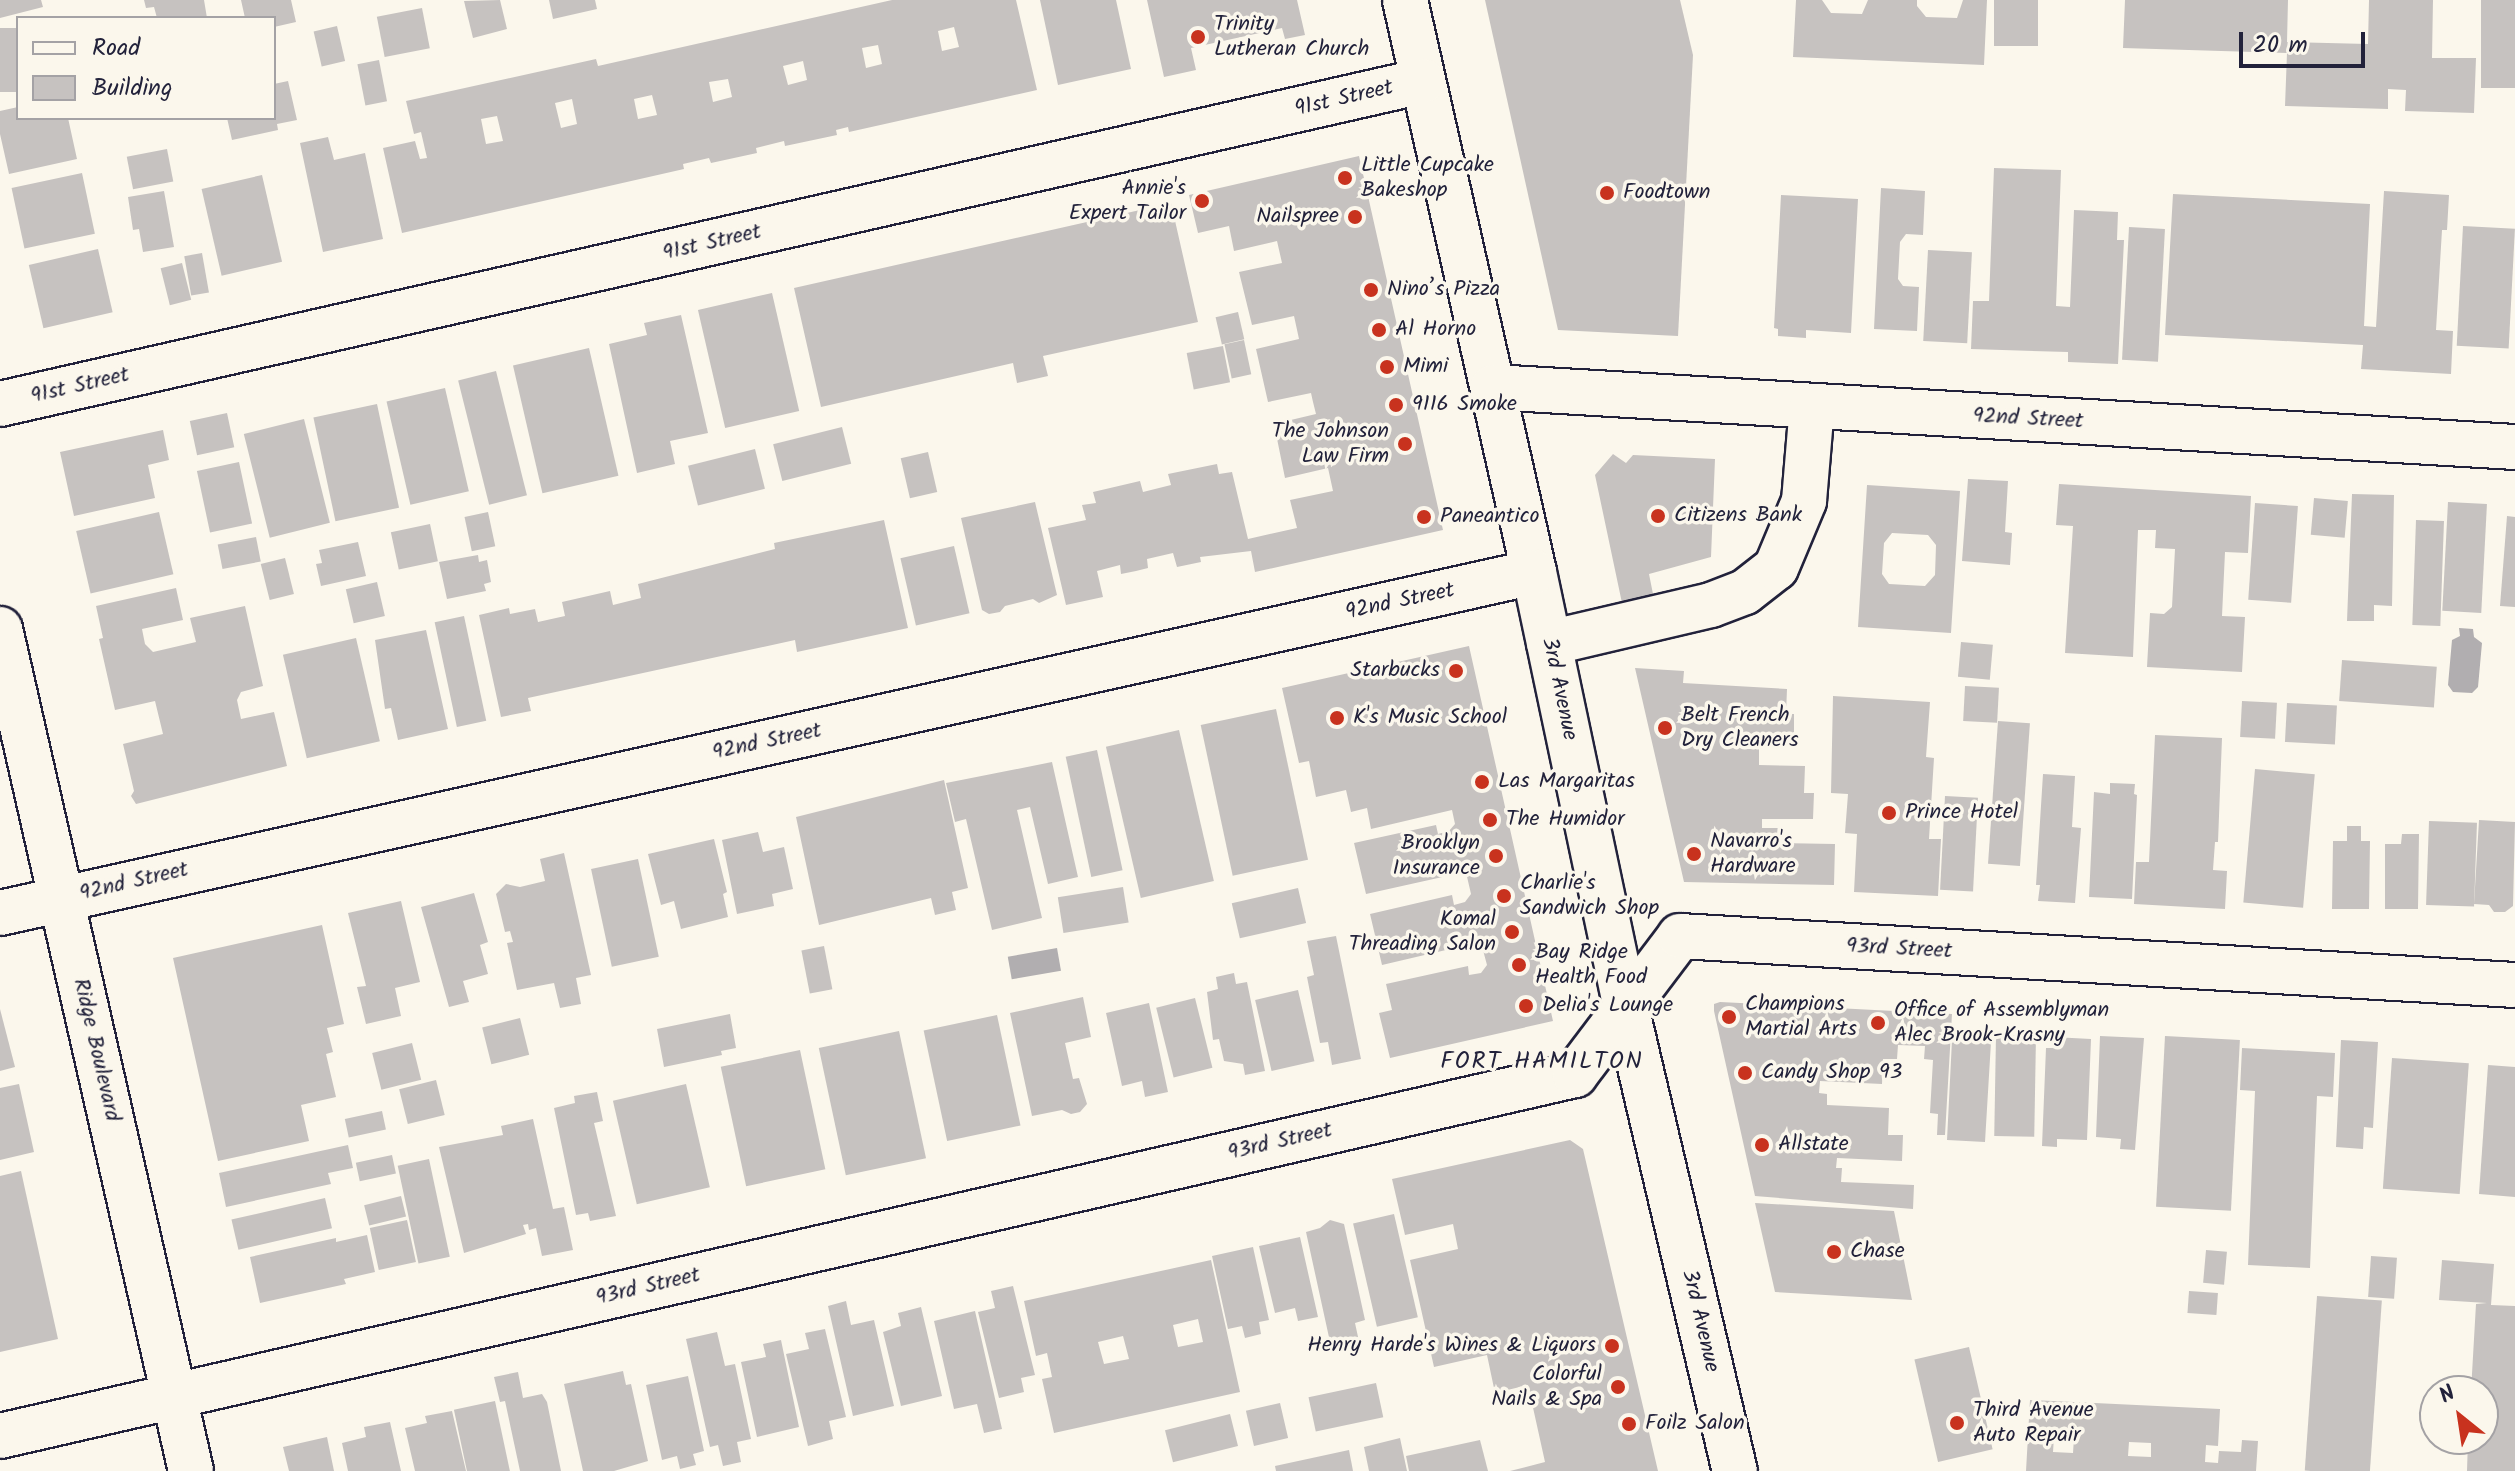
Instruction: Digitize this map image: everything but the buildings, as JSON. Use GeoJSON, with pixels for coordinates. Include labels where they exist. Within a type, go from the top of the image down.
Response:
{"type":"FeatureCollection","features":[{"type":"Feature","properties":{"kind":"street","name":"3rd Avenue"},"geometry":{"type":"LineString","coordinates":[[1405,0],[1534,572],[1626,1007],[1735,1471]]}},
{"type":"Feature","properties":{"kind":"street","name":"91st Street"},"geometry":{"type":"LineString","coordinates":[[0,404],[1423,81]]}},
{"type":"Feature","properties":{"kind":"street","name":"92nd Street"},"geometry":{"type":"LineString","coordinates":[[1493,387],[2515,447]]}},
{"type":"Feature","properties":{"kind":"street"},"geometry":{"type":"LineString","coordinates":[[1549,643],[1711,605],[1745,592],[1776,568],[1804,501],[1812,406]]}},
{"type":"Feature","properties":{"kind":"street","name":"92nd Street"},"geometry":{"type":"LineString","coordinates":[[0,913],[1534,572]]}},
{"type":"Feature","properties":{"kind":"street","name":"Ridge Boulevard"},"geometry":{"type":"LineString","coordinates":[[0,629],[191,1471]]}},
{"type":"Feature","properties":{"kind":"street","name":"93rd Street"},"geometry":{"type":"LineString","coordinates":[[0,1436],[1575,1075],[1680,936],[2515,985]]}},
{"type":"Feature","properties":{"kind":"shaded area"},"geometry":{"type":"Polygon","coordinates":[[[2459,628],[2473,629],[2474,637],[2482,643],[2478,687],[2472,693],[2453,692],[2448,685],[2452,640],[2460,636],[2459,628]]]}},
{"type":"Feature","properties":{"kind":"shaded area"},"geometry":{"type":"Polygon","coordinates":[[[1057,948],[1061,971],[1012,979],[1008,957],[1057,948]]]}},
{"type":"Feature","properties":{"kind":"place","name":"Trinity Lutheran Church"},"geometry":{"type":"Point","coordinates":[1198,37]}},
{"type":"Feature","properties":{"kind":"place","name":"Little Cupcake Bakeshop"},"geometry":{"type":"Point","coordinates":[1345,178]}},
{"type":"Feature","properties":{"kind":"place","name":"Foodtown"},"geometry":{"type":"Point","coordinates":[1607,193]}},
{"type":"Feature","properties":{"kind":"place","name":"Annie's Expert Tailor"},"geometry":{"type":"Point","coordinates":[1202,201]}},
{"type":"Feature","properties":{"kind":"place","name":"Nailspree"},"geometry":{"type":"Point","coordinates":[1355,217]}},
{"type":"Feature","properties":{"kind":"place","name":"Nino’s Pizza"},"geometry":{"type":"Point","coordinates":[1371,290]}},
{"type":"Feature","properties":{"kind":"place","name":"Al Horno"},"geometry":{"type":"Point","coordinates":[1379,330]}},
{"type":"Feature","properties":{"kind":"place","name":"Mimi"},"geometry":{"type":"Point","coordinates":[1387,367]}},
{"type":"Feature","properties":{"kind":"place","name":"9116 Smoke"},"geometry":{"type":"Point","coordinates":[1396,405]}},
{"type":"Feature","properties":{"kind":"place","name":"The Johnson Law Firm"},"geometry":{"type":"Point","coordinates":[1405,444]}},
{"type":"Feature","properties":{"kind":"place","name":"Citizens Bank"},"geometry":{"type":"Point","coordinates":[1658,516]}},
{"type":"Feature","properties":{"kind":"place","name":"Paneantico"},"geometry":{"type":"Point","coordinates":[1424,517]}},
{"type":"Feature","properties":{"kind":"place","name":"Starbucks"},"geometry":{"type":"Point","coordinates":[1456,671]}},
{"type":"Feature","properties":{"kind":"place","name":"K's Music School"},"geometry":{"type":"Point","coordinates":[1337,718]}},
{"type":"Feature","properties":{"kind":"place","name":"Belt French Dry Cleaners"},"geometry":{"type":"Point","coordinates":[1665,728]}},
{"type":"Feature","properties":{"kind":"place","name":"Las Margaritas"},"geometry":{"type":"Point","coordinates":[1482,782]}},
{"type":"Feature","properties":{"kind":"place","name":"Prince Hotel"},"geometry":{"type":"Point","coordinates":[1889,813]}},
{"type":"Feature","properties":{"kind":"place","name":"The Humidor"},"geometry":{"type":"Point","coordinates":[1490,820]}},
{"type":"Feature","properties":{"kind":"place","name":"Navarro's Hardware"},"geometry":{"type":"Point","coordinates":[1694,854]}},
{"type":"Feature","properties":{"kind":"place","name":"Brooklyn Insurance"},"geometry":{"type":"Point","coordinates":[1496,856]}},
{"type":"Feature","properties":{"kind":"place","name":"Charlie's Sandwich Shop"},"geometry":{"type":"Point","coordinates":[1504,896]}},
{"type":"Feature","properties":{"kind":"place","name":"Komal Threading Salon"},"geometry":{"type":"Point","coordinates":[1512,932]}},
{"type":"Feature","properties":{"kind":"place","name":"Bay Ridge Health Food"},"geometry":{"type":"Point","coordinates":[1519,965]}},
{"type":"Feature","properties":{"kind":"place","name":"Delia's Lounge"},"geometry":{"type":"Point","coordinates":[1526,1006]}},
{"type":"Feature","properties":{"kind":"place","name":"Champions Martial Arts"},"geometry":{"type":"Point","coordinates":[1729,1017]}},
{"type":"Feature","properties":{"kind":"place","name":"Office of Assemblyman Alec Brook-Krasny"},"geometry":{"type":"Point","coordinates":[1878,1023]}},
{"type":"Feature","properties":{"kind":"place","name":"Candy Shop 93"},"geometry":{"type":"Point","coordinates":[1745,1073]}},
{"type":"Feature","properties":{"kind":"place","name":"Allstate"},"geometry":{"type":"Point","coordinates":[1762,1145]}},
{"type":"Feature","properties":{"kind":"place","name":"Chase"},"geometry":{"type":"Point","coordinates":[1834,1252]}},
{"type":"Feature","properties":{"kind":"place","name":"Henry Harde's Wines & Liquors"},"geometry":{"type":"Point","coordinates":[1612,1346]}},
{"type":"Feature","properties":{"kind":"place","name":"Colorful Nails & Spa"},"geometry":{"type":"Point","coordinates":[1618,1387]}},
{"type":"Feature","properties":{"kind":"place","name":"Third Avenue Auto Repair"},"geometry":{"type":"Point","coordinates":[1957,1423]}},
{"type":"Feature","properties":{"kind":"place","name":"Foilz Salon"},"geometry":{"type":"Point","coordinates":[1629,1424]}},
{"type":"Feature","properties":{"kind":"district","name":"FORT HAMILTON"},"geometry":{"type":"Point","coordinates":[1542,1062]}}]}
